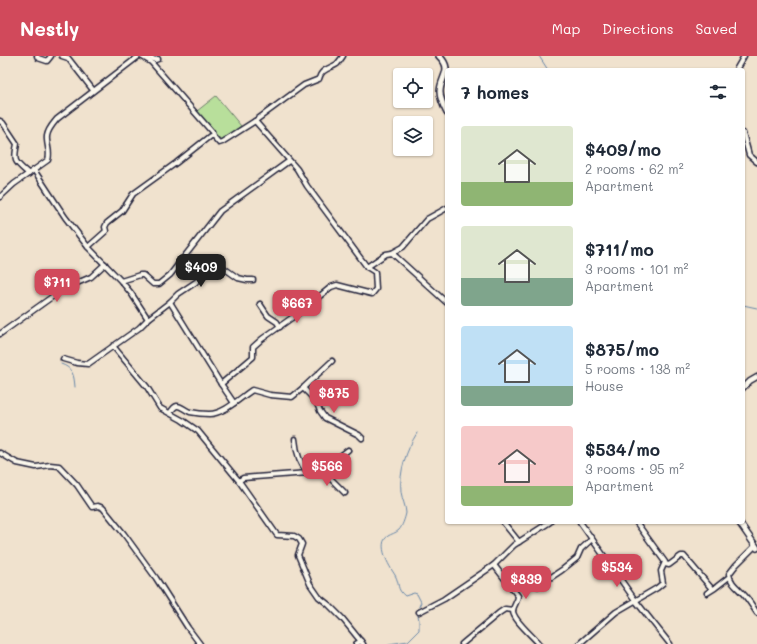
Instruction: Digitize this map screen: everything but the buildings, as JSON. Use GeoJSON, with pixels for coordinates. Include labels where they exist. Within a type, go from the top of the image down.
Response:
{"type":"FeatureCollection","features":[{"type":"Feature","properties":{"kind":"street"},"geometry":{"type":"LineString","coordinates":[[36,56],[47,61],[51,56]]}},
{"type":"Feature","properties":{"kind":"street"},"geometry":{"type":"LineString","coordinates":[[62,56],[68,58],[93,90]]}},
{"type":"Feature","properties":{"kind":"street"},"geometry":{"type":"LineString","coordinates":[[0,197],[14,184],[48,160],[47,136],[51,126],[57,119],[93,90],[140,56],[151,62],[166,78],[212,132],[213,136],[219,143],[255,121],[304,85],[319,79],[320,73],[326,68],[338,64],[343,56]]}},
{"type":"Feature","properties":{"kind":"street"},"geometry":{"type":"LineString","coordinates":[[148,56],[155,60],[158,59]]}},
{"type":"Feature","properties":{"kind":"street"},"geometry":{"type":"LineString","coordinates":[[439,56],[445,63],[446,68]]}},
{"type":"Feature","properties":{"kind":"street"},"geometry":{"type":"LineString","coordinates":[[737,68],[744,56]]}},
{"type":"Feature","properties":{"kind":"street"},"geometry":{"type":"LineString","coordinates":[[445,73],[440,91],[445,108]]}},
{"type":"Feature","properties":{"kind":"street"},"geometry":{"type":"LineString","coordinates":[[0,121],[8,129],[17,144],[14,157],[18,165],[29,174]]}},
{"type":"Feature","properties":{"kind":"street"},"geometry":{"type":"LineString","coordinates":[[221,384],[253,356],[253,347],[262,339],[280,327],[331,287],[337,285],[372,294],[376,289],[375,272],[367,266],[307,186],[297,169],[255,121]]}},
{"type":"Feature","properties":{"kind":"street"},"geometry":{"type":"LineString","coordinates":[[88,247],[106,231],[105,227],[122,212],[133,194],[210,136],[213,136]]}},
{"type":"Feature","properties":{"kind":"street"},"geometry":{"type":"LineString","coordinates":[[745,140],[749,155],[757,162]]}},
{"type":"Feature","properties":{"kind":"street"},"geometry":{"type":"LineString","coordinates":[[121,281],[140,275],[153,284],[159,284],[170,274],[220,211],[289,161]]}},
{"type":"Feature","properties":{"kind":"street"},"geometry":{"type":"LineString","coordinates":[[34,170],[65,217],[88,247],[121,281],[148,318]]}},
{"type":"Feature","properties":{"kind":"street"},"geometry":{"type":"LineString","coordinates":[[367,266],[386,254],[392,253],[403,247],[427,219],[445,209]]}},
{"type":"Feature","properties":{"kind":"street"},"geometry":{"type":"LineString","coordinates":[[392,253],[445,301]]}},
{"type":"Feature","properties":{"kind":"street"},"geometry":{"type":"LineString","coordinates":[[0,334],[63,289],[91,277],[105,264]]}},
{"type":"Feature","properties":{"kind":"street"},"geometry":{"type":"LineString","coordinates":[[63,359],[88,364],[139,328],[148,318],[196,282],[204,272],[216,266],[221,266],[238,278],[253,280]]}},
{"type":"Feature","properties":{"kind":"street"},"geometry":{"type":"LineString","coordinates":[[170,302],[234,403]]}},
{"type":"Feature","properties":{"kind":"street"},"geometry":{"type":"LineString","coordinates":[[260,304],[268,316],[277,322],[280,327]]}},
{"type":"Feature","properties":{"kind":"street"},"geometry":{"type":"LineString","coordinates":[[113,346],[147,387],[160,408],[198,431],[238,481],[277,535],[294,536],[300,539],[302,544],[298,555],[310,584],[319,597],[329,604],[362,642],[356,644]]}},
{"type":"Feature","properties":{"kind":"street"},"geometry":{"type":"LineString","coordinates":[[170,413],[177,406],[180,406],[190,412],[210,414],[230,408],[234,403],[252,390],[270,395],[292,397],[332,361]]}},
{"type":"Feature","properties":{"kind":"street"},"geometry":{"type":"LineString","coordinates":[[745,386],[757,377]]}},
{"type":"Feature","properties":{"kind":"street"},"geometry":{"type":"LineString","coordinates":[[303,388],[316,401],[325,418],[359,434],[362,438]]}},
{"type":"Feature","properties":{"kind":"street"},"geometry":{"type":"LineString","coordinates":[[295,439],[296,449],[308,473]]}},
{"type":"Feature","properties":{"kind":"street"},"geometry":{"type":"LineString","coordinates":[[238,481],[243,478],[308,473],[325,468],[348,450]]}},
{"type":"Feature","properties":{"kind":"street"},"geometry":{"type":"LineString","coordinates":[[0,453],[17,463],[36,467],[50,465],[59,466],[77,485],[92,507],[98,506],[103,508],[156,578],[200,644]]}},
{"type":"Feature","properties":{"kind":"street"},"geometry":{"type":"LineString","coordinates":[[321,469],[345,494]]}},
{"type":"Feature","properties":{"kind":"street"},"geometry":{"type":"LineString","coordinates":[[505,524],[519,542]]}},
{"type":"Feature","properties":{"kind":"street"},"geometry":{"type":"LineString","coordinates":[[419,612],[444,599],[494,565],[519,542],[547,524]]}},
{"type":"Feature","properties":{"kind":"street"},"geometry":{"type":"LineString","coordinates":[[581,524],[635,600],[670,644]]}},
{"type":"Feature","properties":{"kind":"street"},"geometry":{"type":"LineString","coordinates":[[637,524],[661,554],[665,564]]}},
{"type":"Feature","properties":{"kind":"street"},"geometry":{"type":"LineString","coordinates":[[707,593],[729,577],[729,574],[736,565],[756,547],[740,524]]}},
{"type":"Feature","properties":{"kind":"street"},"geometry":{"type":"LineString","coordinates":[[538,586],[577,558],[581,549],[592,539]]}},
{"type":"Feature","properties":{"kind":"street"},"geometry":{"type":"LineString","coordinates":[[665,564],[669,565],[680,556],[684,556],[712,590]]}},
{"type":"Feature","properties":{"kind":"street"},"geometry":{"type":"LineString","coordinates":[[579,644],[616,612],[663,583],[661,571],[665,564]]}},
{"type":"Feature","properties":{"kind":"street"},"geometry":{"type":"LineString","coordinates":[[494,565],[518,596],[513,608],[513,614],[539,644]]}},
{"type":"Feature","properties":{"kind":"street"},"geometry":{"type":"LineString","coordinates":[[729,577],[734,586],[745,595],[757,613]]}},
{"type":"Feature","properties":{"kind":"street"},"geometry":{"type":"LineString","coordinates":[[462,644],[499,613],[505,610],[513,610]]}},
{"type":"Feature","properties":{"kind":"green space"},"geometry":{"type":"Polygon","coordinates":[[[216,96],[241,126],[221,140],[197,111],[216,96]]]}},
{"type":"Feature","properties":{"kind":"waterway"},"geometry":{"type":"LineString","coordinates":[[539,56],[547,68]]}},
{"type":"Feature","properties":{"kind":"waterway"},"geometry":{"type":"LineString","coordinates":[[745,305],[757,308]]}},
{"type":"Feature","properties":{"kind":"waterway"},"geometry":{"type":"LineString","coordinates":[[61,364],[72,372],[75,387]]}},
{"type":"Feature","properties":{"kind":"waterway"},"geometry":{"type":"LineString","coordinates":[[389,644],[408,641],[419,630],[417,611],[421,602],[417,594],[414,593],[405,596],[400,591],[383,549],[385,540],[388,536],[399,530],[405,517],[406,511],[401,492],[401,476],[404,461],[417,433]]}}]}
